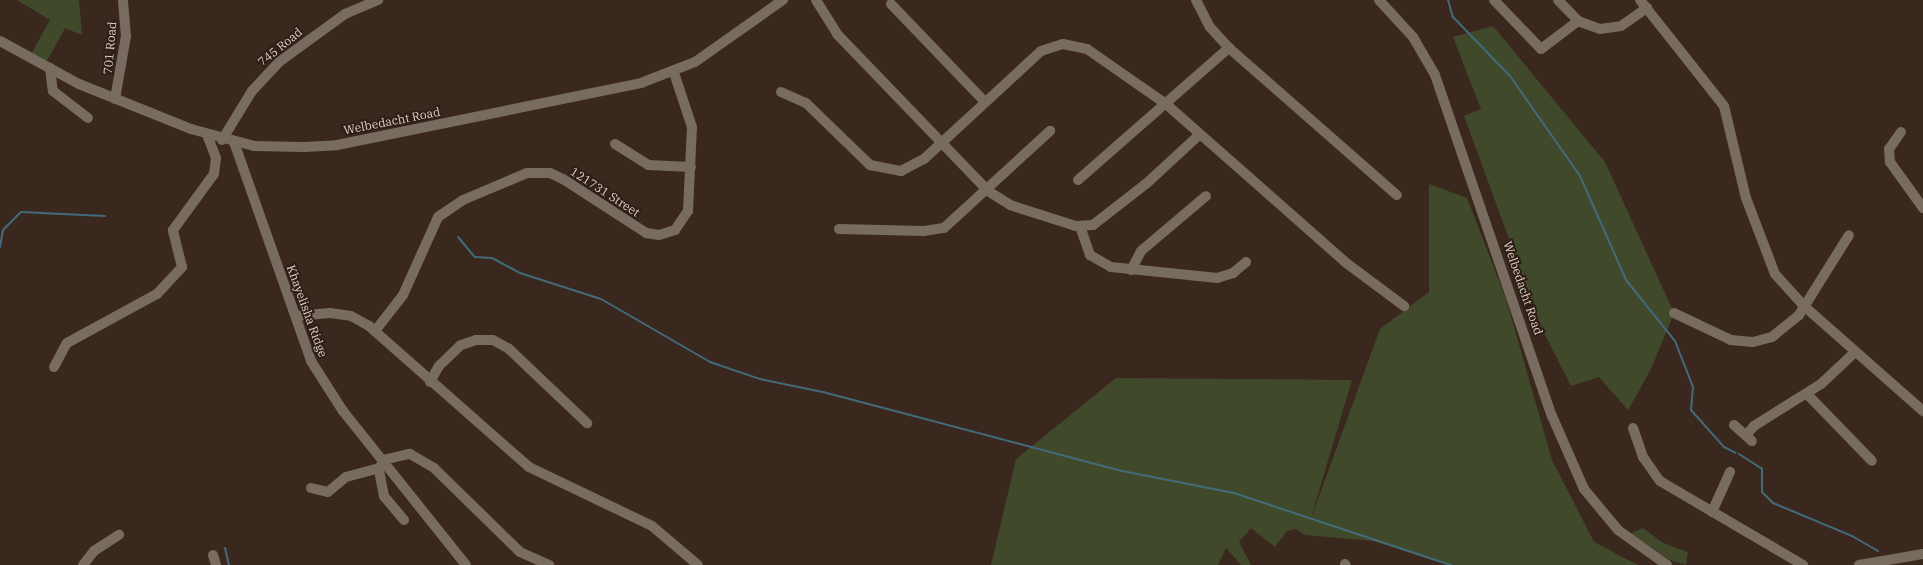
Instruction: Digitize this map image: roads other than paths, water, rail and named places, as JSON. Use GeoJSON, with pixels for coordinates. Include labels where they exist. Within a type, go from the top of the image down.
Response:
{"type":"FeatureCollection","features":[{"type":"Feature","properties":{"kind":"street","name":"701 Road"},"geometry":{"type":"LineString","coordinates":[[115,99],[126,36],[123,0]]}},
{"type":"Feature","properties":{"kind":"street","name":"745 Road"},"geometry":{"type":"LineString","coordinates":[[222,140],[252,91],[279,62],[345,14],[378,0]]}},
{"type":"Feature","properties":{"kind":"street","name":"Welbedacht Road"},"geometry":{"type":"LineString","coordinates":[[0,41],[50,68],[115,99],[222,140],[270,147],[338,144],[624,87],[674,73],[783,0]]}},
{"type":"Feature","properties":{"kind":"street"},"geometry":{"type":"LineString","coordinates":[[816,0],[830,26],[988,191],[1010,205],[1080,226],[1106,217],[1199,136]]}},
{"type":"Feature","properties":{"kind":"street"},"geometry":{"type":"LineString","coordinates":[[1196,0],[1210,27],[1229,48],[1397,195]]}},
{"type":"Feature","properties":{"kind":"street","name":"Welbedacht Road"},"geometry":{"type":"LineString","coordinates":[[1379,0],[1404,24],[1435,75],[1552,416],[1584,489],[1618,530],[1667,565]]}},
{"type":"Feature","properties":{"kind":"street"},"geometry":{"type":"LineString","coordinates":[[1494,0],[1541,49],[1578,21]]}},
{"type":"Feature","properties":{"kind":"street"},"geometry":{"type":"LineString","coordinates":[[1558,0],[1578,21],[1595,28],[1614,28],[1643,4],[1724,106],[1746,198],[1762,250],[1779,280],[1804,306],[1923,411]]}},
{"type":"Feature","properties":{"kind":"street"},"geometry":{"type":"LineString","coordinates":[[890,4],[985,102]]}},
{"type":"Feature","properties":{"kind":"street"},"geometry":{"type":"LineString","coordinates":[[781,92],[806,103],[856,153],[878,169],[895,172],[910,168],[942,143],[1036,54],[1069,44],[1097,55],[1166,104],[1199,136],[1345,262],[1404,306]]}},
{"type":"Feature","properties":{"kind":"street"},"geometry":{"type":"LineString","coordinates":[[1078,180],[1229,48]]}},
{"type":"Feature","properties":{"kind":"street"},"geometry":{"type":"LineString","coordinates":[[50,68],[53,91],[88,118]]}},
{"type":"Feature","properties":{"kind":"street","name":"121731 Street"},"geometry":{"type":"LineString","coordinates":[[375,331],[404,296],[434,223],[463,200],[527,173],[550,173],[632,225],[652,234],[665,234],[676,230],[686,215],[691,167],[692,118],[674,73]]}},
{"type":"Feature","properties":{"kind":"street"},"geometry":{"type":"LineString","coordinates":[[839,228],[938,230],[988,191],[1050,132]]}},
{"type":"Feature","properties":{"kind":"street"},"geometry":{"type":"LineString","coordinates":[[1901,132],[1889,149],[1890,162],[1923,208]]}},
{"type":"Feature","properties":{"kind":"street"},"geometry":{"type":"LineString","coordinates":[[54,367],[67,343],[157,294],[182,267],[173,230],[214,174],[216,158],[207,135]]}},
{"type":"Feature","properties":{"kind":"street","name":"Khayelisha Ridge"},"geometry":{"type":"LineString","coordinates":[[234,142],[311,361],[343,411],[382,464],[466,565]]}},
{"type":"Feature","properties":{"kind":"street"},"geometry":{"type":"LineString","coordinates":[[615,144],[648,164],[691,167]]}},
{"type":"Feature","properties":{"kind":"street"},"geometry":{"type":"LineString","coordinates":[[1131,270],[1140,251],[1206,196]]}},
{"type":"Feature","properties":{"kind":"street"},"geometry":{"type":"LineString","coordinates":[[1080,226],[1085,249],[1094,260],[1131,270],[1217,278],[1233,273],[1246,262]]}},
{"type":"Feature","properties":{"kind":"street"},"geometry":{"type":"LineString","coordinates":[[1674,314],[1722,337],[1753,342],[1782,330],[1804,306],[1848,235]]}},
{"type":"Feature","properties":{"kind":"street"},"geometry":{"type":"LineString","coordinates":[[296,316],[321,312],[350,316],[375,331],[430,382],[529,467],[652,526],[698,565]]}},
{"type":"Feature","properties":{"kind":"street"},"geometry":{"type":"LineString","coordinates":[[430,382],[439,366],[461,345],[476,340],[493,340],[509,348],[587,423]]}},
{"type":"Feature","properties":{"kind":"street"},"geometry":{"type":"LineString","coordinates":[[1734,425],[1749,438],[1754,426],[1807,394],[1855,352]]}},
{"type":"Feature","properties":{"kind":"street"},"geometry":{"type":"LineString","coordinates":[[1807,394],[1872,460]]}},
{"type":"Feature","properties":{"kind":"street"},"geometry":{"type":"LineString","coordinates":[[1633,428],[1643,457],[1656,478],[1803,565]]}},
{"type":"Feature","properties":{"kind":"street"},"geometry":{"type":"LineString","coordinates":[[311,488],[328,492],[346,477],[382,464],[402,454],[418,456],[520,552],[548,565]]}},
{"type":"Feature","properties":{"kind":"street"},"geometry":{"type":"LineString","coordinates":[[382,464],[384,496],[404,520]]}},
{"type":"Feature","properties":{"kind":"street"},"geometry":{"type":"LineString","coordinates":[[1712,512],[1730,472]]}},
{"type":"Feature","properties":{"kind":"street"},"geometry":{"type":"LineString","coordinates":[[83,565],[94,551],[119,536]]}},
{"type":"Feature","properties":{"kind":"street"},"geometry":{"type":"LineString","coordinates":[[1859,565],[1923,554]]}},
{"type":"Feature","properties":{"kind":"waterway"},"geometry":{"type":"LineString","coordinates":[[1448,0],[1453,17],[1510,76],[1580,176],[1626,280],[1675,341],[1693,387],[1691,410],[1724,447],[1736,453]]}},
{"type":"Feature","properties":{"kind":"waterway"},"geometry":{"type":"LineString","coordinates":[[0,247],[3,230],[21,212],[105,216]]}},
{"type":"Feature","properties":{"kind":"waterway"},"geometry":{"type":"LineString","coordinates":[[458,237],[475,257],[492,258],[520,273],[601,299],[710,362],[760,379],[823,392],[1122,471],[1234,493],[1451,565]]}},
{"type":"Feature","properties":{"kind":"waterway"},"geometry":{"type":"LineString","coordinates":[[1739,454],[1762,469],[1762,492],[1773,503],[1852,536],[1878,551]]}},
{"type":"Feature","properties":{"kind":"waterway"},"geometry":{"type":"LineString","coordinates":[[225,548],[229,565]]}}]}
